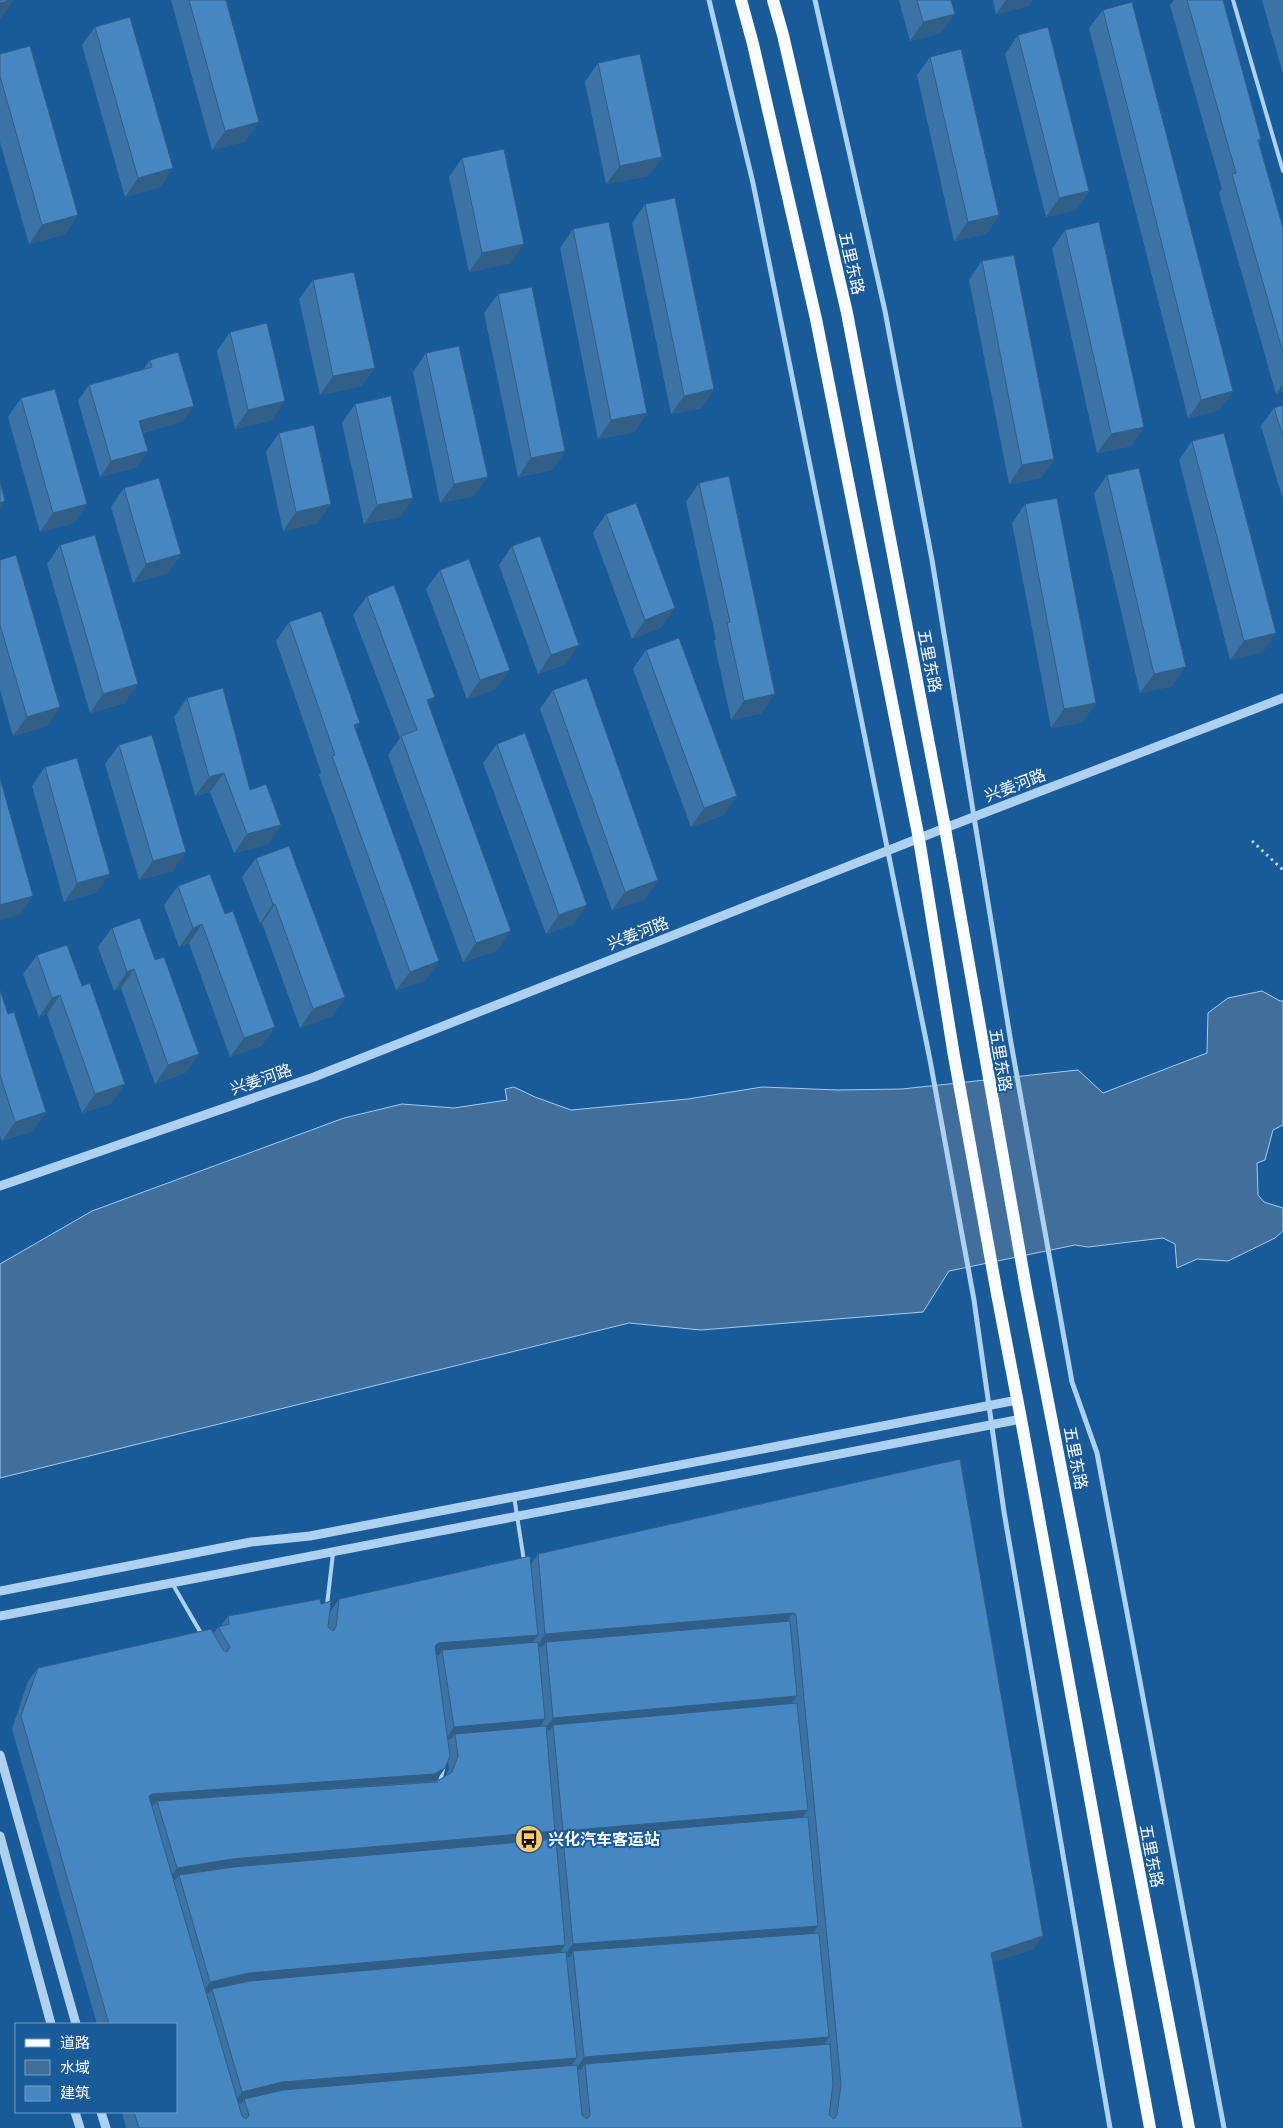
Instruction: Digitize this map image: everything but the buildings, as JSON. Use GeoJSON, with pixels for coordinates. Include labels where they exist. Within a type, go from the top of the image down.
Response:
{"type":"FeatureCollection","features":[{"type":"Feature","properties":{"kind":"main road"},"geometry":{"type":"LineString","coordinates":[[741,0],[753,44],[816,319],[919,839],[954,1056],[997,1294],[1022,1419],[1150,2128]]}},
{"type":"Feature","properties":{"kind":"main road","name":"五里东路"},"geometry":{"type":"LineString","coordinates":[[773,0],[783,35],[847,313],[945,828],[1026,1288],[1188,2128]]}},
{"type":"Feature","properties":{"kind":"street"},"geometry":{"type":"LineString","coordinates":[[708,0],[753,183],[930,1060],[974,1300],[1004,1512],[1110,2128]]}},
{"type":"Feature","properties":{"kind":"street"},"geometry":{"type":"LineString","coordinates":[[815,0],[885,311],[932,560],[1011,1043],[1072,1382],[1097,1453],[1224,2128]]}},
{"type":"Feature","properties":{"kind":"street","name":"兴姜河路"},"geometry":{"type":"LineString","coordinates":[[0,1186],[314,1077],[945,828],[1283,698]]}},
{"type":"Feature","properties":{"kind":"street"},"geometry":{"type":"LineString","coordinates":[[0,1591],[251,1542],[310,1536],[1018,1400]]}},
{"type":"Feature","properties":{"kind":"street"},"geometry":{"type":"LineString","coordinates":[[0,1616],[517,1518],[1022,1419]]}},
{"type":"Feature","properties":{"kind":"street"},"geometry":{"type":"LineString","coordinates":[[0,1755],[76,2023]]}},
{"type":"Feature","properties":{"kind":"street"},"geometry":{"type":"LineString","coordinates":[[0,1836],[52,2023]]}},
{"type":"Feature","properties":{"kind":"street"},"geometry":{"type":"LineString","coordinates":[[75,2113],[80,2128]]}},
{"type":"Feature","properties":{"kind":"street"},"geometry":{"type":"LineString","coordinates":[[101,2113],[106,2128]]}},
{"type":"Feature","properties":{"kind":"lane"},"geometry":{"type":"LineString","coordinates":[[1233,0],[1283,171]]}},
{"type":"Feature","properties":{"kind":"lane"},"geometry":{"type":"LineString","coordinates":[[514,1496],[525,1567]]}},
{"type":"Feature","properties":{"kind":"lane"},"geometry":{"type":"LineString","coordinates":[[326,1611],[333,1553]]}},
{"type":"Feature","properties":{"kind":"lane"},"geometry":{"type":"LineString","coordinates":[[172,1583],[207,1643]]}},
{"type":"Feature","properties":{"kind":"lane"},"geometry":{"type":"LineString","coordinates":[[439,1784],[445,1769],[444,1760]]}},
{"type":"Feature","properties":{"kind":"path"},"geometry":{"type":"LineString","coordinates":[[1252,841],[1283,870]]}},
{"type":"Feature","properties":{"kind":"water"},"geometry":{"type":"Polygon","coordinates":[[[1262,991],[1283,1001],[1283,1125],[1273,1130],[1265,1160],[1257,1163],[1258,1195],[1264,1202],[1283,1208],[1283,1231],[1275,1238],[1228,1261],[1197,1259],[1177,1268],[1175,1244],[1163,1238],[1088,1247],[1075,1245],[949,1271],[923,1312],[701,1330],[629,1323],[0,1478],[0,1264],[92,1211],[344,1118],[402,1104],[454,1108],[507,1100],[505,1089],[514,1087],[571,1110],[688,1099],[762,1087],[838,1090],[902,1089],[1078,1070],[1103,1093],[1207,1053],[1208,1013],[1228,998],[1262,991]]]}},
{"type":"Feature","properties":{"kind":"place","name":"兴化汽车客运站"},"geometry":{"type":"Point","coordinates":[529,1839]}}]}
